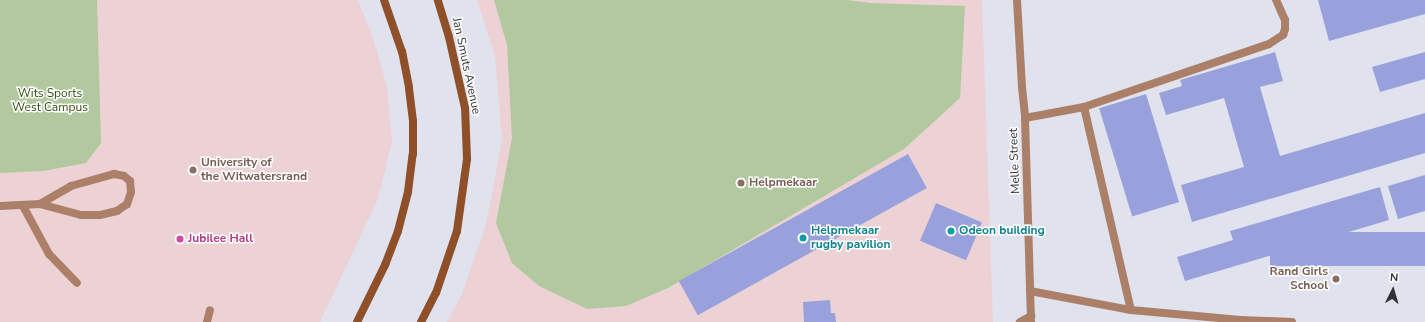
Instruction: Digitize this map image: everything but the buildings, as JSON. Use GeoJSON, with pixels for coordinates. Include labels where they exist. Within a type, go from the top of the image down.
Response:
{"type":"FeatureCollection","features":[{"type":"Feature","properties":{"kind":"main road"},"geometry":{"type":"LineString","coordinates":[[357,322],[385,265],[398,231],[408,192],[413,154],[413,121],[409,87],[402,52],[384,0]]}},
{"type":"Feature","properties":{"kind":"main road","name":"Jan Smuts Avenue"},"geometry":{"type":"LineString","coordinates":[[421,322],[436,293],[458,231],[467,159],[465,108],[449,37],[438,0]]}},
{"type":"Feature","properties":{"kind":"street","name":"Melle Street"},"geometry":{"type":"LineString","coordinates":[[1017,0],[1025,118],[1031,319]]}},
{"type":"Feature","properties":{"kind":"street"},"geometry":{"type":"LineString","coordinates":[[1025,118],[1084,107],[1277,40],[1283,35],[1285,20],[1276,0]]}},
{"type":"Feature","properties":{"kind":"street"},"geometry":{"type":"LineString","coordinates":[[1084,107],[1130,310]]}},
{"type":"Feature","properties":{"kind":"street"},"geometry":{"type":"LineString","coordinates":[[0,206],[40,204],[81,215],[99,215],[117,211],[128,204],[131,192],[130,181],[124,176],[114,174],[91,179],[71,186],[40,204]]}},
{"type":"Feature","properties":{"kind":"street"},"geometry":{"type":"LineString","coordinates":[[23,206],[50,254],[77,283]]}},
{"type":"Feature","properties":{"kind":"street"},"geometry":{"type":"LineString","coordinates":[[1030,291],[1130,310],[1241,320],[1292,322]]}},
{"type":"Feature","properties":{"kind":"street"},"geometry":{"type":"LineString","coordinates":[[207,322],[210,310]]}},
{"type":"Feature","properties":{"kind":"street"},"geometry":{"type":"LineString","coordinates":[[1020,322],[1031,319]]}},
{"type":"Feature","properties":{"kind":"shaded area","name":"University of the Witwatersrand"},"geometry":{"type":"Polygon","coordinates":[[[0,0],[358,0],[374,41],[387,87],[392,142],[378,199],[320,322],[0,322],[0,0]]]}},
{"type":"Feature","properties":{"kind":"shaded area","name":"Helpmekaar"},"geometry":{"type":"Polygon","coordinates":[[[477,0],[982,0],[993,322],[447,322],[462,294],[486,224],[502,141],[495,56],[477,0]]]}},
{"type":"Feature","properties":{"kind":"green space","name":"Wits Sports West Campus"},"geometry":{"type":"Polygon","coordinates":[[[0,0],[97,0],[101,143],[86,163],[43,171],[0,173],[0,0]]]}},
{"type":"Feature","properties":{"kind":"green space","name":"Helpmekaar"},"geometry":{"type":"Polygon","coordinates":[[[494,0],[847,0],[871,3],[965,6],[960,98],[904,149],[668,288],[626,306],[587,309],[539,286],[512,263],[496,223],[512,138],[507,45],[494,0]]]}},
{"type":"Feature","properties":{"kind":"place","name":"University of the Witwatersrand"},"geometry":{"type":"Point","coordinates":[193,170]}},
{"type":"Feature","properties":{"kind":"place","name":"Helpmekaar"},"geometry":{"type":"Point","coordinates":[741,183]}},
{"type":"Feature","properties":{"kind":"place","name":"Odeon building"},"geometry":{"type":"Point","coordinates":[951,231]}},
{"type":"Feature","properties":{"kind":"place","name":"Helpmekaar rugby pavilion"},"geometry":{"type":"Point","coordinates":[803,238]}},
{"type":"Feature","properties":{"kind":"place","name":"Jubilee Hall"},"geometry":{"type":"Point","coordinates":[180,239]}},
{"type":"Feature","properties":{"kind":"place","name":"Rand Girls School"},"geometry":{"type":"Point","coordinates":[1336,279]}}]}
